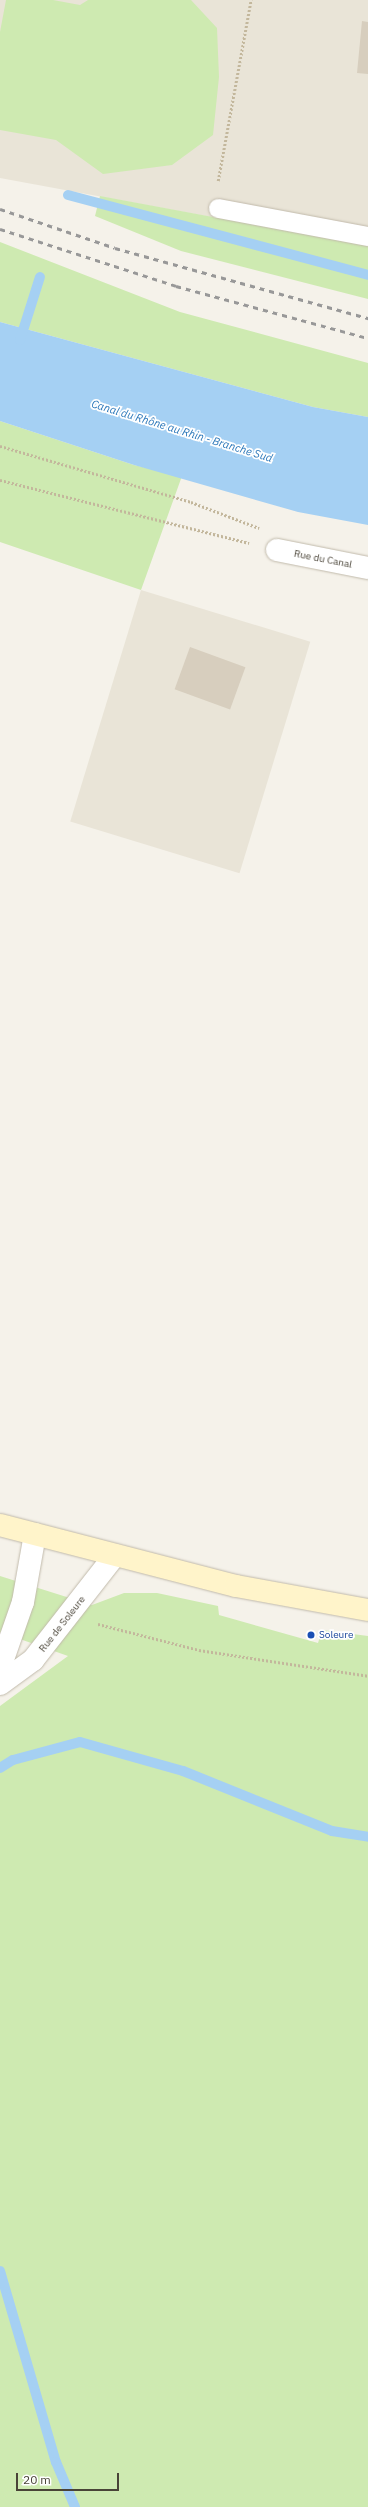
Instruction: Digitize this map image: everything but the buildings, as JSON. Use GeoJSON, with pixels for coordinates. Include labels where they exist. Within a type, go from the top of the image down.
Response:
{"type":"FeatureCollection","features":[{"type":"Feature","properties":{"kind":"main road"},"geometry":{"type":"LineString","coordinates":[[0,1525],[236,1586],[368,1610]]}},
{"type":"Feature","properties":{"kind":"street","name":"Rue du Canal"},"geometry":{"type":"LineString","coordinates":[[277,550],[368,568]]}},
{"type":"Feature","properties":{"kind":"street"},"geometry":{"type":"LineString","coordinates":[[0,1668],[23,1602],[35,1534]]}},
{"type":"Feature","properties":{"kind":"street","name":"Rue de Soleure"},"geometry":{"type":"LineString","coordinates":[[0,1684],[33,1660],[115,1555]]}},
{"type":"Feature","properties":{"kind":"lane"},"geometry":{"type":"LineString","coordinates":[[218,208],[368,236]]}},
{"type":"Feature","properties":{"kind":"path"},"geometry":{"type":"LineString","coordinates":[[218,208],[218,184],[251,0]]}},
{"type":"Feature","properties":{"kind":"path"},"geometry":{"type":"LineString","coordinates":[[0,446],[256,524],[277,550]]}},
{"type":"Feature","properties":{"kind":"path"},"geometry":{"type":"LineString","coordinates":[[0,480],[277,550]]}},
{"type":"Feature","properties":{"kind":"path"},"geometry":{"type":"LineString","coordinates":[[67,1616],[199,1650],[368,1676]]}},
{"type":"Feature","properties":{"kind":"shaded area"},"geometry":{"type":"Polygon","coordinates":[[[0,0],[368,0],[368,246],[0,178],[0,0]]]}},
{"type":"Feature","properties":{"kind":"shaded area"},"geometry":{"type":"Polygon","coordinates":[[[141,590],[310,642],[240,873],[70,821],[141,590]]]}},
{"type":"Feature","properties":{"kind":"green space"},"geometry":{"type":"Polygon","coordinates":[[[6,0],[53,0],[80,5],[88,0],[191,0],[217,28],[219,77],[213,135],[172,165],[103,174],[56,140],[0,130],[0,32],[6,0]]]}},
{"type":"Feature","properties":{"kind":"green space"},"geometry":{"type":"Polygon","coordinates":[[[100,196],[368,246],[368,299],[181,251],[95,216],[100,196]]]}},
{"type":"Feature","properties":{"kind":"green space"},"geometry":{"type":"Polygon","coordinates":[[[0,242],[180,312],[368,363],[368,417],[313,407],[0,322],[0,242]]]}},
{"type":"Feature","properties":{"kind":"green space"},"geometry":{"type":"Polygon","coordinates":[[[0,421],[134,465],[182,476],[141,590],[0,542],[0,421]]]}},
{"type":"Feature","properties":{"kind":"green space"},"geometry":{"type":"Polygon","coordinates":[[[0,1576],[92,1605],[124,1593],[157,1593],[218,1606],[219,1615],[318,1643],[322,1630],[368,1636],[368,2507],[0,2507],[0,1706],[68,1656],[0,1632],[0,1576]]]}},
{"type":"Feature","properties":{"kind":"water","name":"Canal du Rhône au Rhin - Branche Sud"},"geometry":{"type":"Polygon","coordinates":[[[0,322],[313,407],[368,417],[368,525],[298,512],[134,465],[0,421],[0,322]]]}},
{"type":"Feature","properties":{"kind":"waterway"},"geometry":{"type":"LineString","coordinates":[[68,195],[368,275]]}},
{"type":"Feature","properties":{"kind":"waterway"},"geometry":{"type":"LineString","coordinates":[[20,340],[40,277]]}},
{"type":"Feature","properties":{"kind":"waterway"},"geometry":{"type":"LineString","coordinates":[[0,1768],[13,1760],[80,1742],[183,1771],[332,1831],[368,1837]]}},
{"type":"Feature","properties":{"kind":"waterway"},"geometry":{"type":"LineString","coordinates":[[0,2271],[56,2462],[75,2507]]}},
{"type":"Feature","properties":{"kind":"railway"},"geometry":{"type":"LineString","coordinates":[[0,209],[115,248],[368,318]]}},
{"type":"Feature","properties":{"kind":"railway"},"geometry":{"type":"LineString","coordinates":[[0,229],[176,286],[368,338]]}},
{"type":"Feature","properties":{"kind":"place","name":"Soleure"},"geometry":{"type":"Point","coordinates":[311,1635]}}]}
